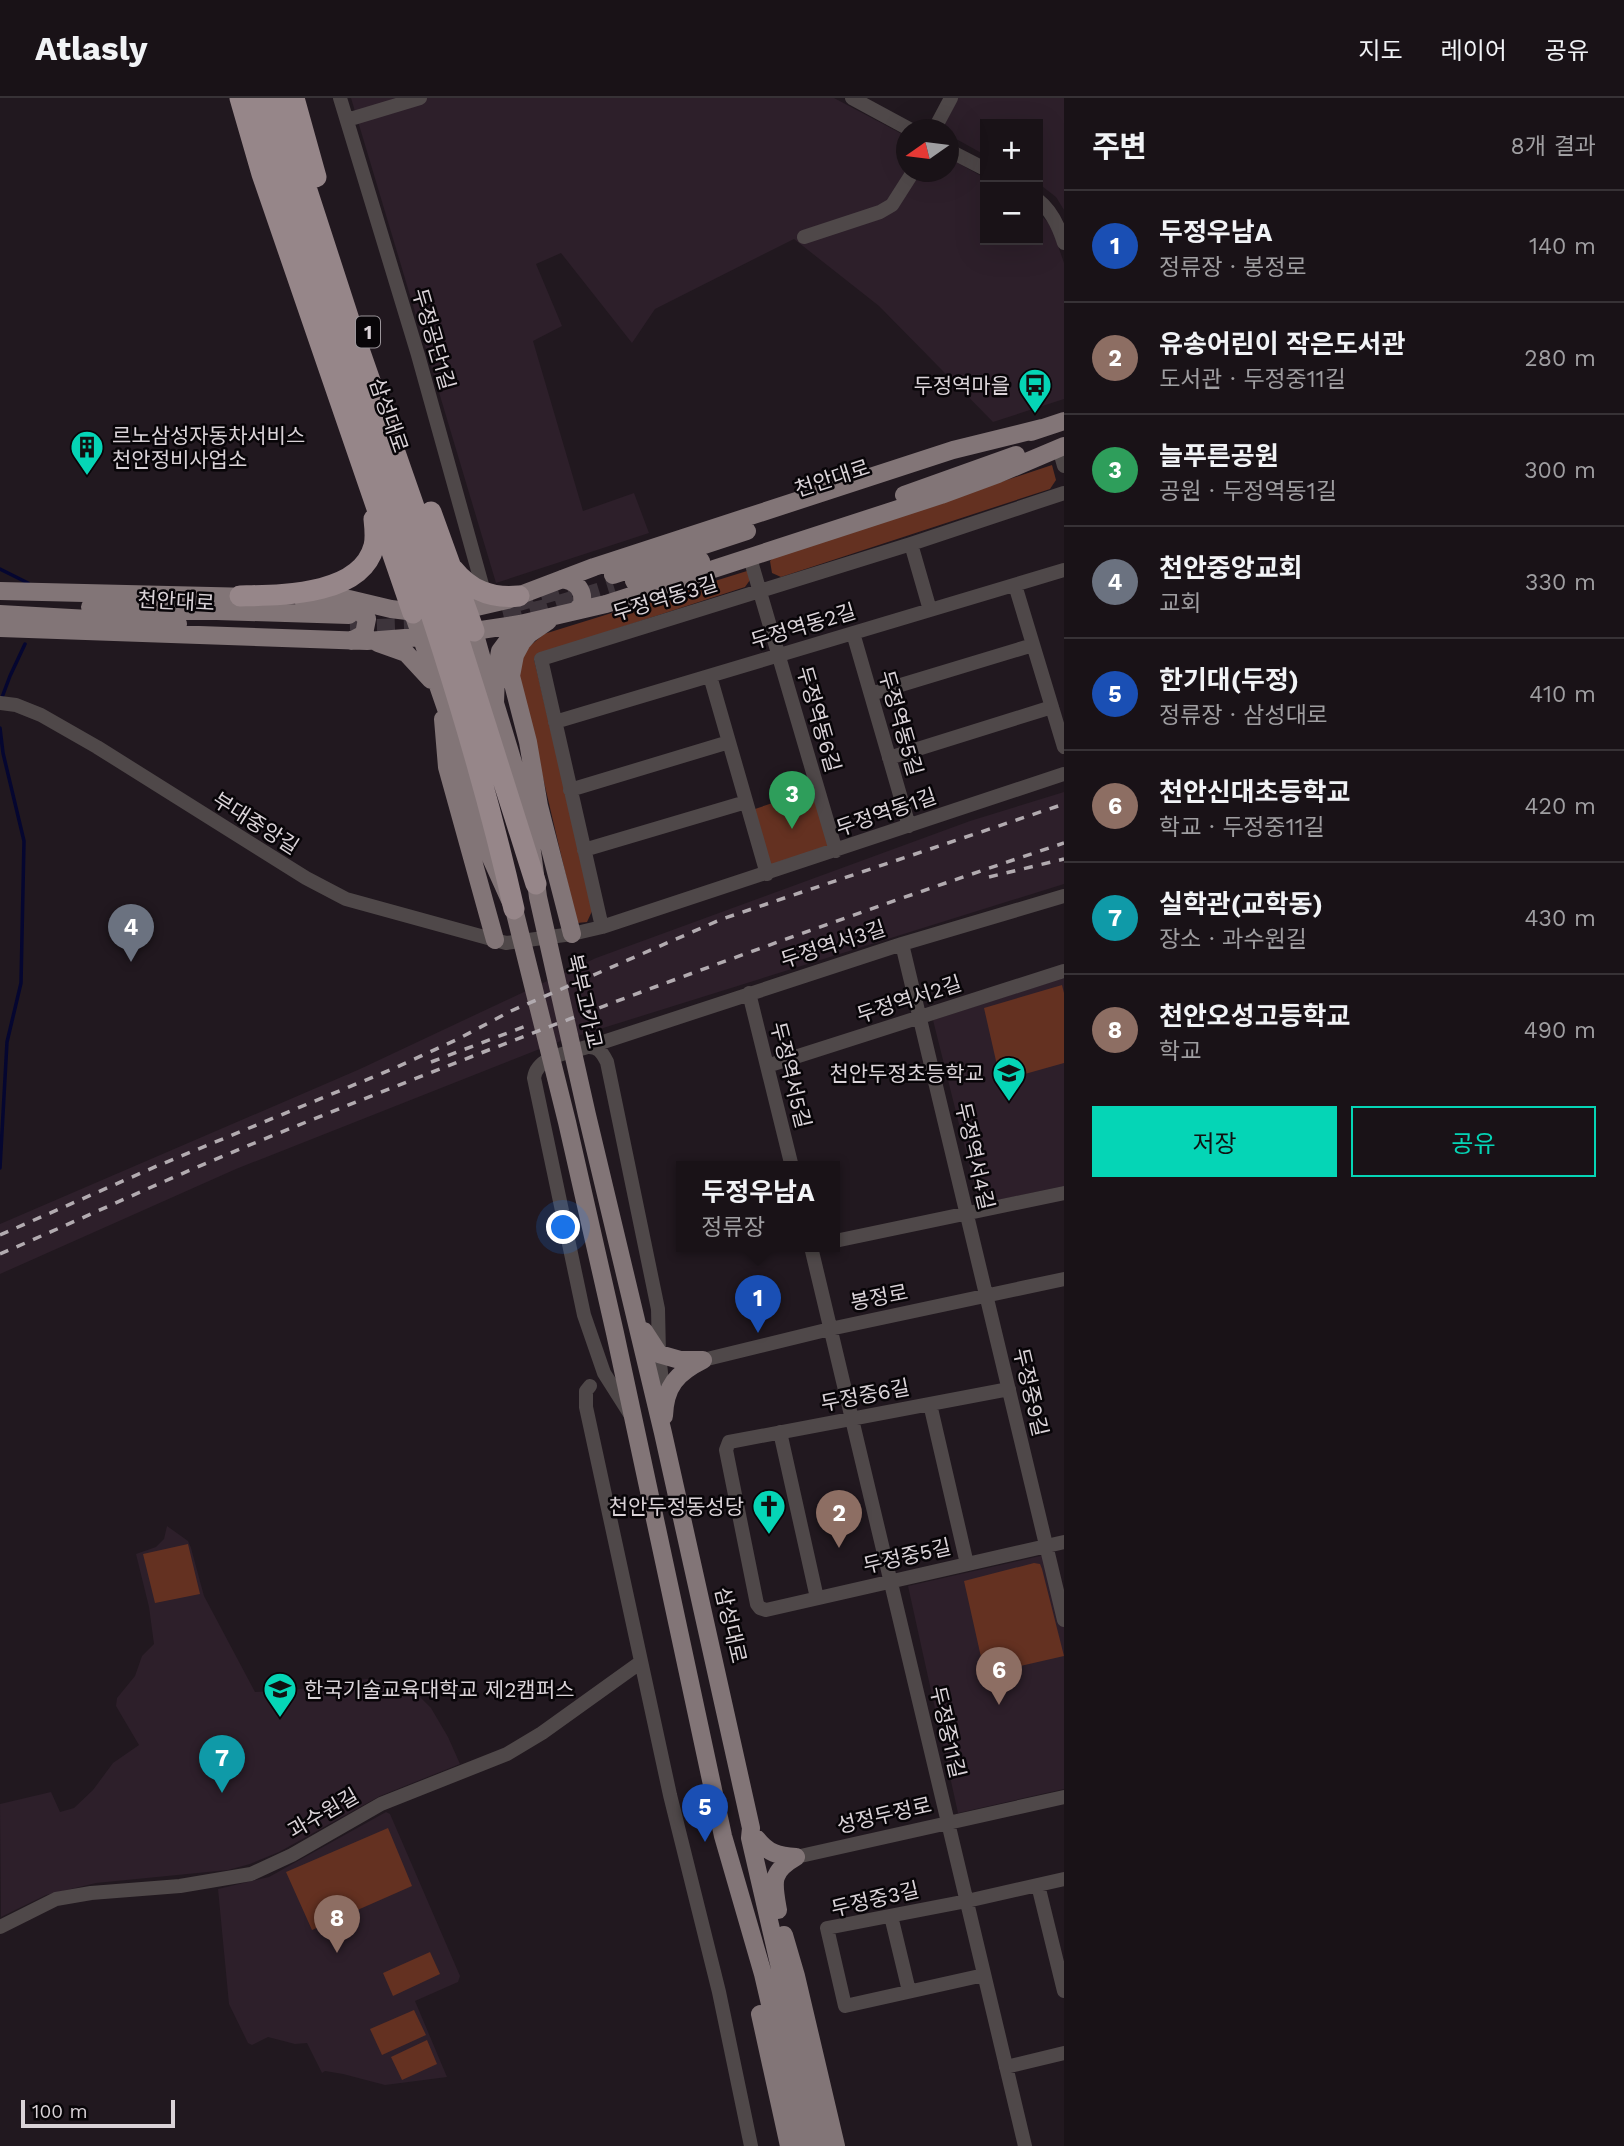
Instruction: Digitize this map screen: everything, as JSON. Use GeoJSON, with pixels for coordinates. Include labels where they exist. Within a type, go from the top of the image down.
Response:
{"type":"FeatureCollection","features":[{"type":"Feature","properties":{"kind":"highway"},"geometry":{"type":"LineString","coordinates":[[240,98],[262,174],[413,613]]}},
{"type":"Feature","properties":{"kind":"highway","name":"삼성대로"},"geometry":{"type":"LineString","coordinates":[[256,98],[300,232],[433,586]]}},
{"type":"Feature","properties":{"kind":"highway","name":"삼성대로"},"geometry":{"type":"LineString","coordinates":[[277,98],[433,586]]}},
{"type":"Feature","properties":{"kind":"highway","name":"1"},"geometry":{"type":"LineString","coordinates":[[294,98],[348,276],[474,631]]}},
{"type":"Feature","properties":{"kind":"highway"},"geometry":{"type":"LineString","coordinates":[[240,596],[270,596],[321,589],[361,570],[374,546],[373,496]]}},
{"type":"Feature","properties":{"kind":"highway"},"geometry":{"type":"LineString","coordinates":[[450,564],[463,581],[484,592],[504,597],[519,596]]}},
{"type":"Feature","properties":{"kind":"highway"},"geometry":{"type":"LineString","coordinates":[[433,586],[537,890]]}},
{"type":"Feature","properties":{"kind":"highway"},"geometry":{"type":"LineString","coordinates":[[456,659],[514,909]]}},
{"type":"Feature","properties":{"kind":"main road","name":"천안대로"},"geometry":{"type":"LineString","coordinates":[[611,589],[1064,421]]}},
{"type":"Feature","properties":{"kind":"main road"},"geometry":{"type":"LineString","coordinates":[[0,628],[353,625],[413,613],[466,610],[519,596],[594,567],[953,450],[1042,428]]}},
{"type":"Feature","properties":{"kind":"main road","name":"천안대로"},"geometry":{"type":"LineString","coordinates":[[611,589],[898,497],[981,467],[1062,445]]}},
{"type":"Feature","properties":{"kind":"main road"},"geometry":{"type":"LineString","coordinates":[[572,934],[539,806],[528,742],[510,676],[515,655],[522,642],[542,625],[611,589],[750,558],[941,495],[1062,445]]}},
{"type":"Feature","properties":{"kind":"main road"},"geometry":{"type":"LineString","coordinates":[[594,567],[589,576],[591,590],[598,601],[611,589]]}},
{"type":"Feature","properties":{"kind":"main road"},"geometry":{"type":"LineString","coordinates":[[0,591],[240,596],[353,625],[422,637],[520,624],[569,613],[582,604],[581,590],[577,583],[562,579]]}},
{"type":"Feature","properties":{"kind":"main road","name":"천안대로"},"geometry":{"type":"LineString","coordinates":[[0,603],[353,625]]}},
{"type":"Feature","properties":{"kind":"main road"},"geometry":{"type":"LineString","coordinates":[[413,613],[461,752],[489,851],[514,909],[567,1122],[723,1836],[763,1974],[803,2146]]}},
{"type":"Feature","properties":{"kind":"main road","name":"천안대로"},"geometry":{"type":"LineString","coordinates":[[0,614],[173,624],[353,625]]}},
{"type":"Feature","properties":{"kind":"main road"},"geometry":{"type":"LineString","coordinates":[[495,703],[500,651],[520,624]]}},
{"type":"Feature","properties":{"kind":"main road"},"geometry":{"type":"LineString","coordinates":[[353,625],[406,653],[426,673],[442,698],[446,767],[500,941]]}},
{"type":"Feature","properties":{"kind":"main road","name":"북부고가교"},"geometry":{"type":"LineString","coordinates":[[474,631],[522,792],[537,890],[587,1115]]}},
{"type":"Feature","properties":{"kind":"main road","name":"삼성대로"},"geometry":{"type":"LineString","coordinates":[[587,1115],[663,1433],[754,1834],[750,1838],[821,2146]]}},
{"type":"Feature","properties":{"kind":"main road"},"geometry":{"type":"LineString","coordinates":[[635,1315],[652,1347],[659,1354],[680,1360],[703,1360]]}},
{"type":"Feature","properties":{"kind":"main road"},"geometry":{"type":"LineString","coordinates":[[663,1433],[664,1400],[670,1385],[680,1374],[703,1360]]}},
{"type":"Feature","properties":{"kind":"main road"},"geometry":{"type":"LineString","coordinates":[[754,1834],[766,1850],[796,1857]]}},
{"type":"Feature","properties":{"kind":"main road"},"geometry":{"type":"LineString","coordinates":[[754,1834],[796,1976],[836,2146]]}},
{"type":"Feature","properties":{"kind":"main road"},"geometry":{"type":"LineString","coordinates":[[723,1836],[729,1877],[789,2146]]}},
{"type":"Feature","properties":{"kind":"main road"},"geometry":{"type":"LineString","coordinates":[[782,1928],[774,1881],[782,1866],[796,1857]]}},
{"type":"Feature","properties":{"kind":"street","name":"두정공단1길"},"geometry":{"type":"LineString","coordinates":[[340,98],[418,355],[484,592]]}},
{"type":"Feature","properties":{"kind":"street"},"geometry":{"type":"LineString","coordinates":[[347,120],[420,98]]}},
{"type":"Feature","properties":{"kind":"street"},"geometry":{"type":"LineString","coordinates":[[852,98],[896,122]]}},
{"type":"Feature","properties":{"kind":"street"},"geometry":{"type":"LineString","coordinates":[[940,119],[951,98]]}},
{"type":"Feature","properties":{"kind":"street"},"geometry":{"type":"LineString","coordinates":[[959,156],[980,166]]}},
{"type":"Feature","properties":{"kind":"street"},"geometry":{"type":"LineString","coordinates":[[804,237],[880,212],[892,205],[907,182]]}},
{"type":"Feature","properties":{"kind":"street"},"geometry":{"type":"LineString","coordinates":[[1043,204],[1059,228],[1064,243]]}},
{"type":"Feature","properties":{"kind":"street"},"geometry":{"type":"LineString","coordinates":[[1062,445],[1064,466]]}},
{"type":"Feature","properties":{"kind":"street","name":"두정역동3길"},"geometry":{"type":"LineString","coordinates":[[602,928],[541,659],[911,544],[1064,493]]}},
{"type":"Feature","properties":{"kind":"street"},"geometry":{"type":"LineString","coordinates":[[911,544],[930,610]]}},
{"type":"Feature","properties":{"kind":"street","name":"두정역동6길"},"geometry":{"type":"LineString","coordinates":[[750,558],[836,851]]}},
{"type":"Feature","properties":{"kind":"street","name":"두정역동2길"},"geometry":{"type":"LineString","coordinates":[[555,722],[1064,570]]}},
{"type":"Feature","properties":{"kind":"street"},"geometry":{"type":"LineString","coordinates":[[1015,584],[1064,747]]}},
{"type":"Feature","properties":{"kind":"street","name":"두정역동5길"},"geometry":{"type":"LineString","coordinates":[[853,633],[909,826]]}},
{"type":"Feature","properties":{"kind":"street"},"geometry":{"type":"LineString","coordinates":[[871,694],[1033,645]]}},
{"type":"Feature","properties":{"kind":"street"},"geometry":{"type":"LineString","coordinates":[[709,676],[767,874]]}},
{"type":"Feature","properties":{"kind":"street","name":"부대중앙길"},"geometry":{"type":"LineString","coordinates":[[3,703],[41,715],[97,747],[306,878],[346,900],[500,941]]}},
{"type":"Feature","properties":{"kind":"street"},"geometry":{"type":"LineString","coordinates":[[889,758],[1052,706]]}},
{"type":"Feature","properties":{"kind":"street"},"geometry":{"type":"LineString","coordinates":[[570,790],[729,741]]}},
{"type":"Feature","properties":{"kind":"street","name":"두정역동1길"},"geometry":{"type":"LineString","coordinates":[[500,941],[572,934],[602,928],[1064,774]]}},
{"type":"Feature","properties":{"kind":"street"},"geometry":{"type":"LineString","coordinates":[[584,850],[746,802]]}},
{"type":"Feature","properties":{"kind":"street","name":"두정역서3길"},"geometry":{"type":"LineString","coordinates":[[632,1417],[604,1373],[584,1315],[534,1078],[536,1068],[542,1062],[749,993],[1064,896]]}},
{"type":"Feature","properties":{"kind":"street","name":"두정역서4길"},"geometry":{"type":"LineString","coordinates":[[902,944],[986,1297]]}},
{"type":"Feature","properties":{"kind":"street","name":"두정역서2길"},"geometry":{"type":"LineString","coordinates":[[767,1066],[1064,971]]}},
{"type":"Feature","properties":{"kind":"street","name":"두정역서5길"},"geometry":{"type":"LineString","coordinates":[[749,993],[791,1161]]}},
{"type":"Feature","properties":{"kind":"street"},"geometry":{"type":"LineString","coordinates":[[617,1037],[607,1049],[607,1062],[658,1309],[664,1400]]}},
{"type":"Feature","properties":{"kind":"street"},"geometry":{"type":"LineString","coordinates":[[587,1047],[594,1047],[602,1052],[607,1062]]}},
{"type":"Feature","properties":{"kind":"street"},"geometry":{"type":"LineString","coordinates":[[840,1240],[1064,1193]]}},
{"type":"Feature","properties":{"kind":"street"},"geometry":{"type":"LineString","coordinates":[[812,1252],[830,1329]]}},
{"type":"Feature","properties":{"kind":"street","name":"봉정로"},"geometry":{"type":"LineString","coordinates":[[703,1360],[830,1329],[1064,1279]]}},
{"type":"Feature","properties":{"kind":"street","name":"두정중9길"},"geometry":{"type":"LineString","coordinates":[[986,1297],[1064,1620]]}},
{"type":"Feature","properties":{"kind":"street","name":"두정중11길"},"geometry":{"type":"LineString","coordinates":[[830,1329],[1025,2146]]}},
{"type":"Feature","properties":{"kind":"street"},"geometry":{"type":"LineString","coordinates":[[590,1386],[586,1391],[586,1407],[670,1795],[719,1992],[751,2146]]}},
{"type":"Feature","properties":{"kind":"street","name":"두정중6길"},"geometry":{"type":"LineString","coordinates":[[760,1608],[726,1450],[729,1442],[1009,1389]]}},
{"type":"Feature","properties":{"kind":"street"},"geometry":{"type":"LineString","coordinates":[[930,1404],[967,1564]]}},
{"type":"Feature","properties":{"kind":"street"},"geometry":{"type":"LineString","coordinates":[[780,1432],[817,1598]]}},
{"type":"Feature","properties":{"kind":"street","name":"두정중5길"},"geometry":{"type":"LineString","coordinates":[[760,1608],[766,1610],[1064,1542]]}},
{"type":"Feature","properties":{"kind":"street","name":"과수원길"},"geometry":{"type":"LineString","coordinates":[[0,1927],[56,1899],[91,1892],[180,1886],[251,1874],[292,1855],[381,1804],[507,1755],[641,1662]]}},
{"type":"Feature","properties":{"kind":"street","name":"성정두정로"},"geometry":{"type":"LineString","coordinates":[[796,1857],[1064,1797]]}},
{"type":"Feature","properties":{"kind":"street","name":"두정중3길"},"geometry":{"type":"LineString","coordinates":[[984,1975],[845,2006],[827,1928],[1064,1879]]}},
{"type":"Feature","properties":{"kind":"street"},"geometry":{"type":"LineString","coordinates":[[1038,1885],[1064,1991]]}},
{"type":"Feature","properties":{"kind":"street"},"geometry":{"type":"LineString","coordinates":[[891,1916],[909,1992]]}},
{"type":"Feature","properties":{"kind":"street"},"geometry":{"type":"LineString","coordinates":[[1006,2067],[1064,2053]]}},
{"type":"Feature","properties":{"kind":"shaded area"},"geometry":{"type":"Polygon","coordinates":[[[351,98],[834,98],[896,131],[896,182],[959,182],[959,164],[980,175],[980,245],[1043,245],[1043,218],[1051,225],[1064,263],[1064,399],[993,422],[879,306],[794,239],[655,309],[632,343],[561,253],[536,264],[562,326],[533,341],[583,511],[634,493],[649,533],[496,583],[351,98]]]}},
{"type":"Feature","properties":{"kind":"shaded area"},"geometry":{"type":"Polygon","coordinates":[[[958,98],[1064,98],[1064,210],[1056,197],[1043,187],[1043,119],[980,119],[980,152],[959,141],[959,119],[948,119],[958,98]]]}},
{"type":"Feature","properties":{"kind":"shaded area"},"geometry":{"type":"Polygon","coordinates":[[[1052,465],[1056,480],[1050,489],[781,577],[772,573],[770,561],[773,558],[1052,465]]]}},
{"type":"Feature","properties":{"kind":"shaded area"},"geometry":{"type":"Polygon","coordinates":[[[747,571],[750,580],[745,587],[536,655],[534,659],[593,909],[587,922],[577,923],[517,667],[524,651],[544,634],[747,571]]]}},
{"type":"Feature","properties":{"kind":"shaded area"},"geometry":{"type":"Polygon","coordinates":[[[814,789],[832,849],[769,869],[752,810],[814,789]]]}},
{"type":"Feature","properties":{"kind":"shaded area"},"geometry":{"type":"Polygon","coordinates":[[[1064,792],[1064,884],[555,1043],[236,1169],[0,1274],[0,1224],[360,1069],[596,958],[970,821],[1064,792]]]}},
{"type":"Feature","properties":{"kind":"shaded area","name":"천안두정초등학교"},"geometry":{"type":"Polygon","coordinates":[[[1064,978],[1064,1186],[979,1204],[933,1020],[1064,978]]]}},
{"type":"Feature","properties":{"kind":"shaded area"},"geometry":{"type":"Polygon","coordinates":[[[1062,985],[1064,1063],[1007,1079],[999,1074],[984,1008],[1062,985]]]}},
{"type":"Feature","properties":{"kind":"shaded area","name":"한국기술교육대학교 제2캠퍼스"},"geometry":{"type":"Polygon","coordinates":[[[167,1526],[188,1541],[204,1596],[255,1692],[294,1690],[366,1679],[390,1681],[416,1693],[431,1708],[460,1764],[380,1796],[279,1852],[250,1864],[228,1870],[96,1883],[46,1895],[1,1917],[0,1804],[51,1792],[60,1812],[74,1808],[93,1790],[113,1763],[139,1745],[116,1706],[117,1698],[135,1676],[142,1656],[154,1644],[149,1607],[136,1554],[156,1547],[164,1539],[167,1526]]]}},
{"type":"Feature","properties":{"kind":"shaded area"},"geometry":{"type":"Polygon","coordinates":[[[188,1544],[200,1594],[155,1603],[143,1554],[188,1544]]]}},
{"type":"Feature","properties":{"kind":"shaded area"},"geometry":{"type":"Polygon","coordinates":[[[1049,1554],[1064,1621],[1064,1789],[958,1813],[908,1586],[1049,1554]]]}},
{"type":"Feature","properties":{"kind":"shaded area"},"geometry":{"type":"Polygon","coordinates":[[[1034,1563],[1040,1564],[1042,1569],[1064,1656],[994,1672],[988,1671],[983,1666],[964,1581],[1034,1563]]]}},
{"type":"Feature","properties":{"kind":"shaded area"},"geometry":{"type":"Polygon","coordinates":[[[386,1812],[390,1814],[460,1976],[458,1982],[415,2001],[447,2077],[385,2085],[343,2074],[325,2071],[322,2073],[307,2043],[295,2044],[268,2037],[252,2045],[248,2043],[229,2004],[218,1889],[269,1877],[386,1812]]]}},
{"type":"Feature","properties":{"kind":"shaded area"},"geometry":{"type":"Polygon","coordinates":[[[388,1828],[412,1886],[312,1930],[286,1872],[388,1828]]]}},
{"type":"Feature","properties":{"kind":"shaded area"},"geometry":{"type":"Polygon","coordinates":[[[430,1952],[440,1974],[393,1996],[383,1973],[430,1952]]]}},
{"type":"Feature","properties":{"kind":"shaded area"},"geometry":{"type":"Polygon","coordinates":[[[414,2010],[426,2035],[382,2055],[370,2029],[414,2010]]]}},
{"type":"Feature","properties":{"kind":"shaded area"},"geometry":{"type":"Polygon","coordinates":[[[427,2040],[437,2064],[402,2080],[391,2057],[427,2040]]]}},
{"type":"Feature","properties":{"kind":"waterway"},"geometry":{"type":"LineString","coordinates":[[0,569],[28,583]]}},
{"type":"Feature","properties":{"kind":"waterway"},"geometry":{"type":"LineString","coordinates":[[1,700],[25,644]]}},
{"type":"Feature","properties":{"kind":"waterway"},"geometry":{"type":"LineString","coordinates":[[0,728],[3,753],[24,841],[21,983],[7,1042],[0,1168]]}},
{"type":"Feature","properties":{"kind":"tunnel"},"geometry":{"type":"LineString","coordinates":[[515,603],[589,582]]}},
{"type":"Feature","properties":{"kind":"tunnel"},"geometry":{"type":"LineString","coordinates":[[504,618],[614,587]]}},
{"type":"Feature","properties":{"kind":"tunnel"},"geometry":{"type":"LineString","coordinates":[[350,629],[431,626]]}},
{"type":"Feature","properties":{"kind":"railway"},"geometry":{"type":"LineString","coordinates":[[0,1235],[157,1166],[395,1068],[511,1011],[722,919],[1064,804]]}},
{"type":"Feature","properties":{"kind":"railway"},"geometry":{"type":"LineString","coordinates":[[0,1254],[225,1155],[457,1062],[759,949],[1064,843]]}},
{"type":"Feature","properties":{"kind":"railway"},"geometry":{"type":"LineString","coordinates":[[989,877],[1064,859]]}},
{"type":"Feature","properties":{"kind":"railway"},"geometry":{"type":"LineString","coordinates":[[431,1062],[526,1026]]}},
{"type":"Feature","properties":{"kind":"place","name":"두정역마을"},"geometry":{"type":"Point","coordinates":[1035,415]}},
{"type":"Feature","properties":{"kind":"place","name":"르노삼성자동차서비스 천안정비사업소"},"geometry":{"type":"Point","coordinates":[87,477]}},
{"type":"Feature","properties":{"kind":"place","name":"늘푸른공원"},"geometry":{"type":"Point","coordinates":[792,829]}},
{"type":"Feature","properties":{"kind":"place","name":"천안중앙교회"},"geometry":{"type":"Point","coordinates":[131,962]}},
{"type":"Feature","properties":{"kind":"place","name":"천안두정초등학교"},"geometry":{"type":"Point","coordinates":[1009,1103]}},
{"type":"Feature","properties":{"kind":"place","name":"두정우남A"},"geometry":{"type":"Point","coordinates":[758,1333]}},
{"type":"Feature","properties":{"kind":"place","name":"천안두정동성당"},"geometry":{"type":"Point","coordinates":[769,1536]}},
{"type":"Feature","properties":{"kind":"place","name":"유송어린이 작은도서관"},"geometry":{"type":"Point","coordinates":[839,1548]}},
{"type":"Feature","properties":{"kind":"place","name":"천안신대초등학교"},"geometry":{"type":"Point","coordinates":[999,1705]}},
{"type":"Feature","properties":{"kind":"place","name":"한국기술교육대학교 제2캠퍼스"},"geometry":{"type":"Point","coordinates":[280,1719]}},
{"type":"Feature","properties":{"kind":"place","name":"실학관(교학동)"},"geometry":{"type":"Point","coordinates":[222,1793]}},
{"type":"Feature","properties":{"kind":"place","name":"한기대(두정)"},"geometry":{"type":"Point","coordinates":[705,1842]}},
{"type":"Feature","properties":{"kind":"place","name":"천안오성고등학교"},"geometry":{"type":"Point","coordinates":[337,1953]}}]}
